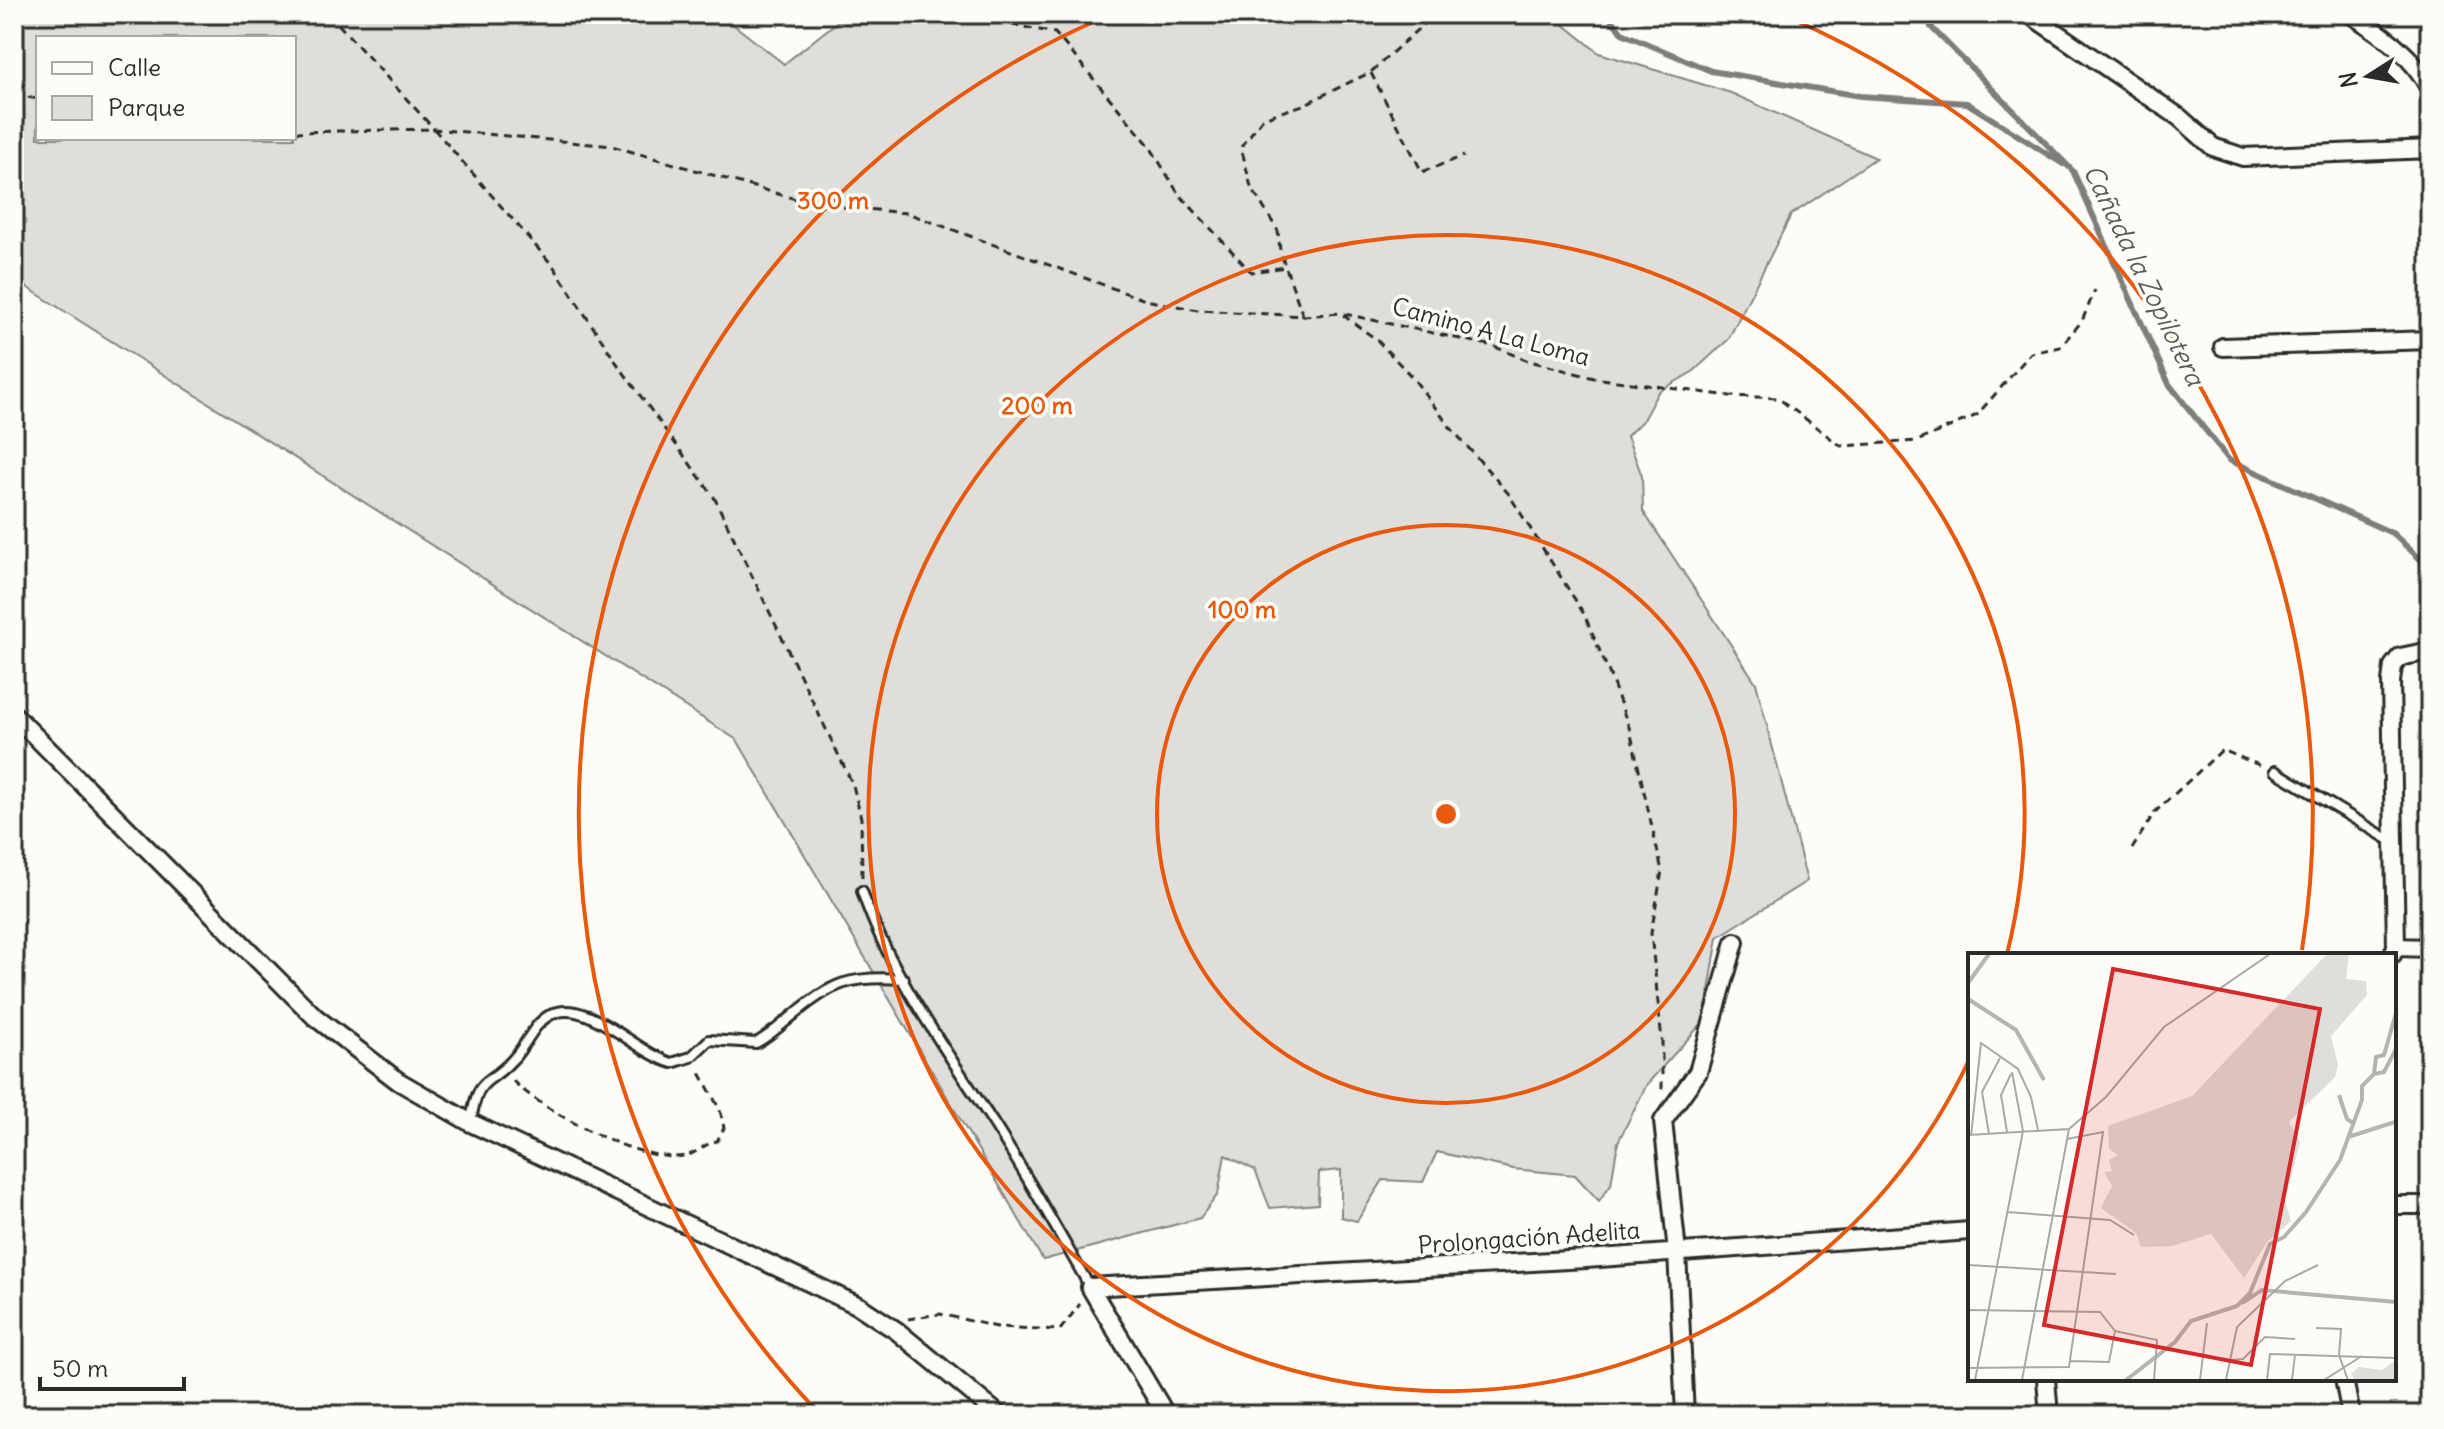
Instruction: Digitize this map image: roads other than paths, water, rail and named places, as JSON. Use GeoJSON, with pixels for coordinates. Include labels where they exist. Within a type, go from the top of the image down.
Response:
{"type":"FeatureCollection","features":[{"type":"Feature","properties":{"kind":"street"},"geometry":{"type":"LineString","coordinates":[[2029,14],[2179,117],[2213,147],[2243,157],[2430,149]]}},
{"type":"Feature","properties":{"kind":"street"},"geometry":{"type":"LineString","coordinates":[[2351,14],[2394,42],[2412,60],[2430,89]]}},
{"type":"Feature","properties":{"kind":"street"},"geometry":{"type":"LineString","coordinates":[[2223,347],[2430,340]]}},
{"type":"Feature","properties":{"kind":"street"},"geometry":{"type":"LineString","coordinates":[[2430,651],[2400,657],[2393,666],[2394,951],[2430,948]]}},
{"type":"Feature","properties":{"kind":"street"},"geometry":{"type":"LineString","coordinates":[[14,715],[315,1017],[398,1081],[471,1123],[859,1306],[897,1331],[999,1415]]}},
{"type":"Feature","properties":{"kind":"street"},"geometry":{"type":"LineString","coordinates":[[1685,1415],[1677,1252],[1663,1121],[1698,1072],[1735,942]]}},
{"type":"Feature","properties":{"kind":"street"},"geometry":{"type":"LineString","coordinates":[[2396,1205],[2430,1205]]}},
{"type":"Feature","properties":{"kind":"street","name":"Prolongación Adelita"},"geometry":{"type":"LineString","coordinates":[[1090,1287],[1968,1231]]}},
{"type":"Feature","properties":{"kind":"street"},"geometry":{"type":"LineString","coordinates":[[1090,1287],[1166,1415]]}},
{"type":"Feature","properties":{"kind":"street"},"geometry":{"type":"LineString","coordinates":[[2046,1381],[2049,1415]]}},
{"type":"Feature","properties":{"kind":"street"},"geometry":{"type":"LineString","coordinates":[[2344,1381],[2351,1415]]}},
{"type":"Feature","properties":{"kind":"lane"},"geometry":{"type":"LineString","coordinates":[[2275,771],[2394,843]]}},
{"type":"Feature","properties":{"kind":"lane"},"geometry":{"type":"LineString","coordinates":[[862,891],[870,914],[904,979],[1018,1161],[1090,1287]]}},
{"type":"Feature","properties":{"kind":"lane"},"geometry":{"type":"LineString","coordinates":[[471,1123],[480,1088],[519,1053],[550,1014],[573,1009],[583,1012],[660,1060],[672,1063],[691,1057],[709,1040],[745,1044],[765,1039],[819,993],[843,981],[875,977],[904,979]]}},
{"type":"Feature","properties":{"kind":"waterway"},"geometry":{"type":"LineString","coordinates":[[1607,14],[1622,33],[1711,71],[1860,96],[1967,103],[2063,164]]}},
{"type":"Feature","properties":{"kind":"waterway","name":"Cañada la Zopilotera"},"geometry":{"type":"LineString","coordinates":[[1929,14],[1931,27],[2073,171],[2169,384],[2229,460],[2392,533],[2430,568]]}}]}
